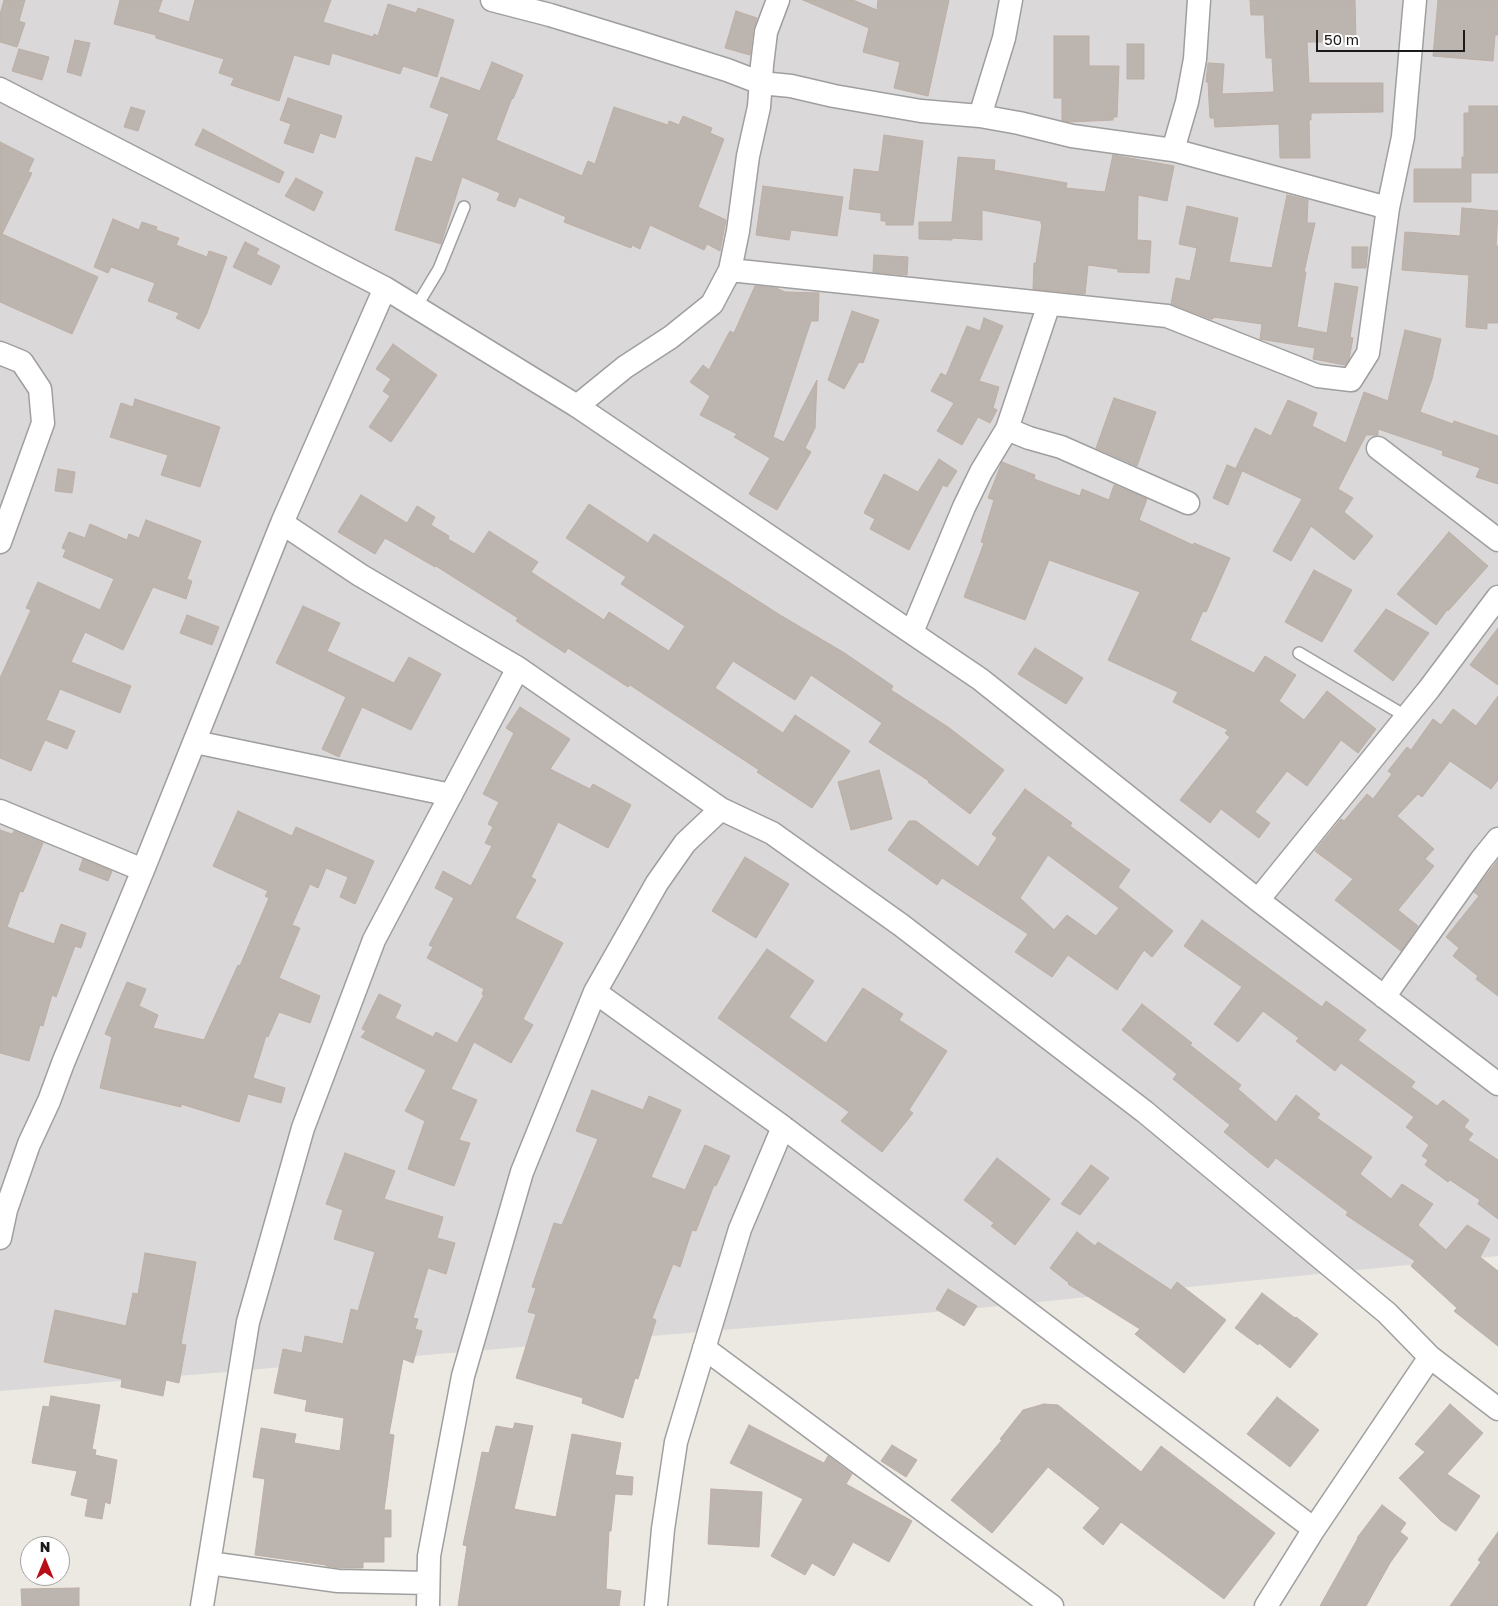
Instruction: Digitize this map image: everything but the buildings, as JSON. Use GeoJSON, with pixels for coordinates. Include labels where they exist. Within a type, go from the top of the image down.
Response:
{"type":"FeatureCollection","features":[{"type":"Feature","properties":{"kind":"street"},"geometry":{"type":"LineString","coordinates":[[492,0],[550,15],[635,41],[727,70],[761,83],[791,86],[834,96],[922,111],[980,116],[1072,136],[1173,150],[1388,208]]}},
{"type":"Feature","properties":{"kind":"street"},"geometry":{"type":"LineString","coordinates":[[577,406],[625,367],[671,337],[712,304],[730,270],[738,231],[748,156],[759,106],[766,32],[778,0]]}},
{"type":"Feature","properties":{"kind":"street"},"geometry":{"type":"LineString","coordinates":[[980,116],[1004,38],[1011,0]]}},
{"type":"Feature","properties":{"kind":"street"},"geometry":{"type":"LineString","coordinates":[[1173,150],[1187,102],[1196,59],[1199,0]]}},
{"type":"Feature","properties":{"kind":"street"},"geometry":{"type":"LineString","coordinates":[[730,270],[1167,316],[1318,376],[1351,380],[1368,353],[1388,208],[1403,137],[1415,0]]}},
{"type":"Feature","properties":{"kind":"street"},"geometry":{"type":"LineString","coordinates":[[0,89],[385,288],[577,406],[980,679],[1258,900],[1498,1084]]}},
{"type":"Feature","properties":{"kind":"street"},"geometry":{"type":"LineString","coordinates":[[0,1238],[6,1210],[29,1144],[49,1101],[282,524],[385,288]]}},
{"type":"Feature","properties":{"kind":"street"},"geometry":{"type":"LineString","coordinates":[[912,632],[964,507],[981,472],[1006,429],[1049,304]]}},
{"type":"Feature","properties":{"kind":"street"},"geometry":{"type":"LineString","coordinates":[[0,353],[22,362],[40,389],[43,423],[0,542]]}},
{"type":"Feature","properties":{"kind":"street"},"geometry":{"type":"LineString","coordinates":[[1006,429],[1061,447],[1188,503]]}},
{"type":"Feature","properties":{"kind":"street"},"geometry":{"type":"LineString","coordinates":[[1378,448],[1498,540]]}},
{"type":"Feature","properties":{"kind":"street"},"geometry":{"type":"LineString","coordinates":[[282,524],[360,575],[518,668],[721,809],[772,833],[901,925],[1145,1112],[1387,1313],[1430,1357],[1498,1408]]}},
{"type":"Feature","properties":{"kind":"street"},"geometry":{"type":"LineString","coordinates":[[1258,900],[1407,717],[1498,597]]}},
{"type":"Feature","properties":{"kind":"street"},"geometry":{"type":"LineString","coordinates":[[202,1606],[248,1322],[303,1128],[374,940],[518,668]]}},
{"type":"Feature","properties":{"kind":"street"},"geometry":{"type":"LineString","coordinates":[[195,742],[451,795]]}},
{"type":"Feature","properties":{"kind":"street"},"geometry":{"type":"LineString","coordinates":[[428,1606],[429,1556],[463,1376],[522,1172],[595,992],[657,883],[685,843],[721,809]]}},
{"type":"Feature","properties":{"kind":"street"},"geometry":{"type":"LineString","coordinates":[[0,811],[143,870]]}},
{"type":"Feature","properties":{"kind":"street"},"geometry":{"type":"LineString","coordinates":[[1384,997],[1481,860],[1498,840]]}},
{"type":"Feature","properties":{"kind":"street"},"geometry":{"type":"LineString","coordinates":[[595,992],[783,1127],[1314,1528]]}},
{"type":"Feature","properties":{"kind":"street"},"geometry":{"type":"LineString","coordinates":[[656,1606],[663,1529],[676,1442],[740,1229],[783,1127]]}},
{"type":"Feature","properties":{"kind":"street"},"geometry":{"type":"LineString","coordinates":[[704,1348],[1052,1606]]}},
{"type":"Feature","properties":{"kind":"street"},"geometry":{"type":"LineString","coordinates":[[1266,1606],[1314,1528],[1430,1357]]}},
{"type":"Feature","properties":{"kind":"street"},"geometry":{"type":"LineString","coordinates":[[209,1563],[338,1581],[428,1583]]}},
{"type":"Feature","properties":{"kind":"lane"},"geometry":{"type":"LineString","coordinates":[[416,307],[439,269],[464,207]]}},
{"type":"Feature","properties":{"kind":"lane"},"geometry":{"type":"LineString","coordinates":[[1299,653],[1407,717]]}},
{"type":"Feature","properties":{"kind":"shaded area"},"geometry":{"type":"Polygon","coordinates":[[[0,0],[1498,0],[1498,1256],[948,1311],[0,1391],[0,0]]]}}]}
